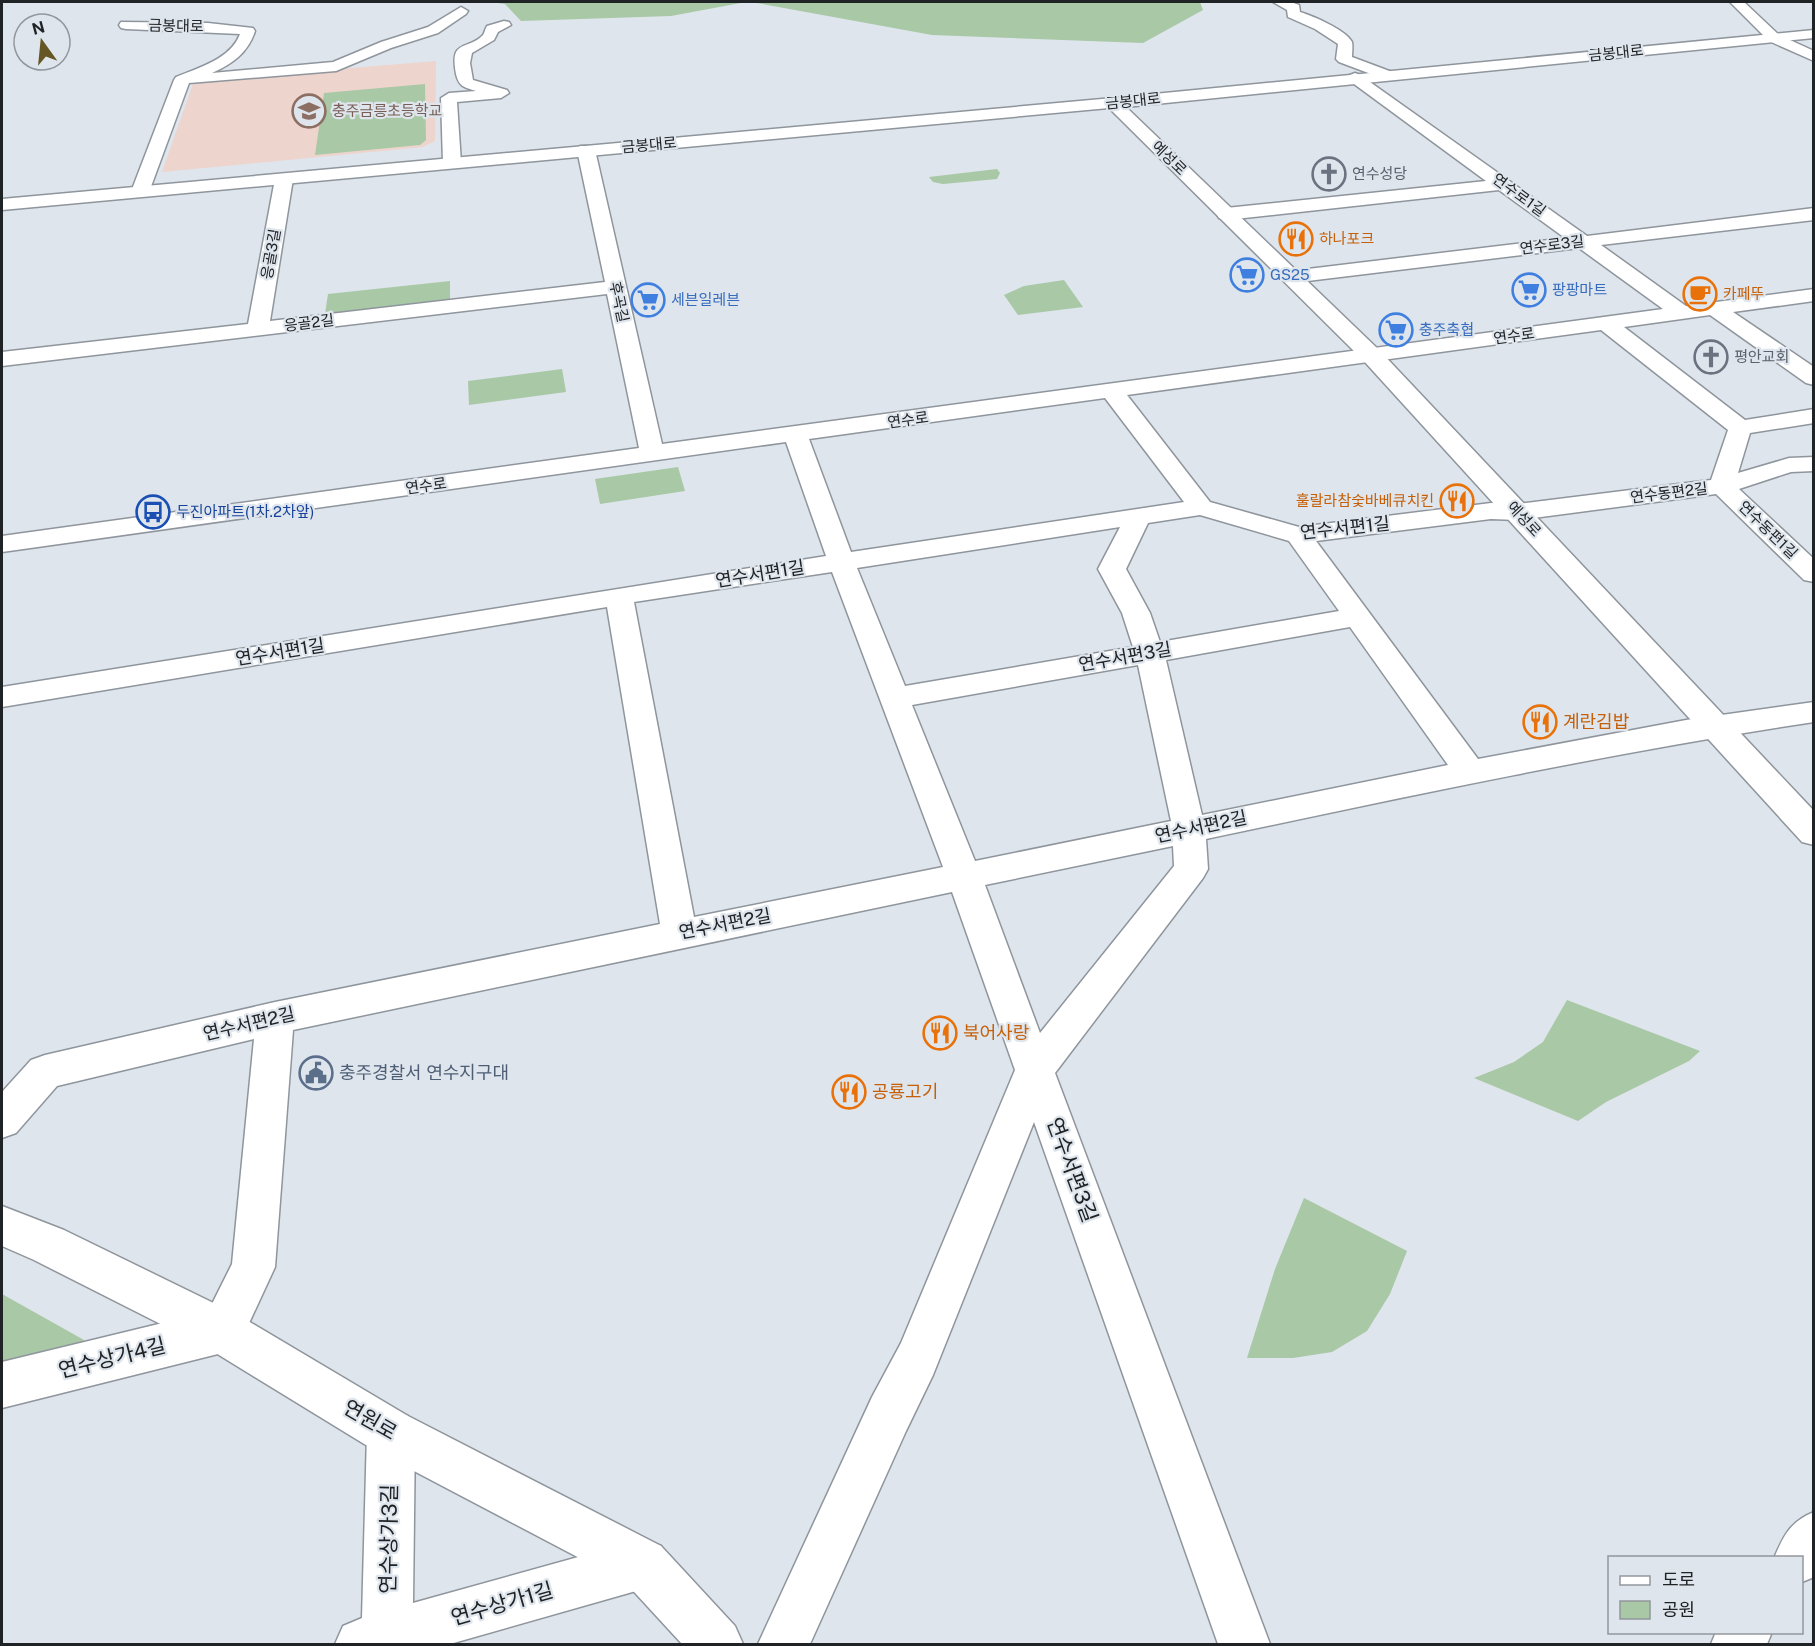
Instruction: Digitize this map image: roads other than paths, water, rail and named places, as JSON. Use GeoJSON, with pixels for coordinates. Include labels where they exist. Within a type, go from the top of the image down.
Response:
{"type":"FeatureCollection","features":[{"type":"Feature","properties":{"kind":"street"},"geometry":{"type":"LineString","coordinates":[[1280,2],[1294,8],[1293,14],[1339,37],[1345,43],[1344,59],[1388,75]]}},
{"type":"Feature","properties":{"kind":"street"},"geometry":{"type":"LineString","coordinates":[[1737,2],[1774,38],[1814,57]]}},
{"type":"Feature","properties":{"kind":"street"},"geometry":{"type":"LineString","coordinates":[[140,192],[182,80],[336,66],[386,45],[433,30],[461,11]]}},
{"type":"Feature","properties":{"kind":"street","name":"금봉대로"},"geometry":{"type":"LineString","coordinates":[[126,25],[177,25],[248,31],[240,47],[232,55],[182,80]]}},
{"type":"Feature","properties":{"kind":"street"},"geometry":{"type":"LineString","coordinates":[[452,163],[449,98],[501,93],[466,83],[460,58],[464,50],[489,37],[492,29],[504,26]]}},
{"type":"Feature","properties":{"kind":"street","name":"금봉대로"},"geometry":{"type":"LineString","coordinates":[[2,205],[1113,103],[1814,34]]}},
{"type":"Feature","properties":{"kind":"street","name":"연수로1길"},"geometry":{"type":"LineString","coordinates":[[1355,78],[1682,313]]}},
{"type":"Feature","properties":{"kind":"street","name":"예성로"},"geometry":{"type":"LineString","coordinates":[[1113,103],[1371,355],[1814,833]]}},
{"type":"Feature","properties":{"kind":"street","name":"후곡길"},"geometry":{"type":"LineString","coordinates":[[586,150],[652,453]]}},
{"type":"Feature","properties":{"kind":"street","name":"응골3길"},"geometry":{"type":"LineString","coordinates":[[258,329],[284,178]]}},
{"type":"Feature","properties":{"kind":"street"},"geometry":{"type":"LineString","coordinates":[[1226,214],[1504,184]]}},
{"type":"Feature","properties":{"kind":"street","name":"연수로3길"},"geometry":{"type":"LineString","coordinates":[[1291,277],[1814,214]]}},
{"type":"Feature","properties":{"kind":"street","name":"응골2길"},"geometry":{"type":"LineString","coordinates":[[2,358],[616,287]]}},
{"type":"Feature","properties":{"kind":"street","name":"연수로"},"geometry":{"type":"LineString","coordinates":[[2,544],[1814,295]]}},
{"type":"Feature","properties":{"kind":"street"},"geometry":{"type":"LineString","coordinates":[[1714,309],[1814,378]]}},
{"type":"Feature","properties":{"kind":"street"},"geometry":{"type":"LineString","coordinates":[[1606,324],[1740,428],[1814,416]]}},
{"type":"Feature","properties":{"kind":"street"},"geometry":{"type":"LineString","coordinates":[[1112,392],[1201,507]]}},
{"type":"Feature","properties":{"kind":"street"},"geometry":{"type":"LineString","coordinates":[[1773,422],[1812,463]]}},
{"type":"Feature","properties":{"kind":"street","name":"연수동편2길"},"geometry":{"type":"LineString","coordinates":[[1518,512],[1722,486],[1740,428]]}},
{"type":"Feature","properties":{"kind":"street","name":"연수서편3길"},"geometry":{"type":"LineString","coordinates":[[796,435],[841,561],[964,876],[1244,1644]]}},
{"type":"Feature","properties":{"kind":"street"},"geometry":{"type":"LineString","coordinates":[[1722,486],[1789,465],[1812,463]]}},
{"type":"Feature","properties":{"kind":"street","name":"연수동편1길"},"geometry":{"type":"LineString","coordinates":[[1722,486],[1814,574]]}},
{"type":"Feature","properties":{"kind":"street","name":"연수서편1길"},"geometry":{"type":"LineString","coordinates":[[2,697],[619,596],[1201,507],[1298,535],[1491,511],[1518,512]]}},
{"type":"Feature","properties":{"kind":"street"},"geometry":{"type":"LineString","coordinates":[[784,1644],[916,1359],[1035,1069],[1191,869],[1189,829],[1150,653],[1136,613],[1112,569],[1138,517]]}},
{"type":"Feature","properties":{"kind":"street"},"geometry":{"type":"LineString","coordinates":[[1298,535],[1470,772]]}},
{"type":"Feature","properties":{"kind":"street"},"geometry":{"type":"LineString","coordinates":[[619,596],[679,933]]}},
{"type":"Feature","properties":{"kind":"street","name":"연수서편3길"},"geometry":{"type":"LineString","coordinates":[[894,698],[1356,617]]}},
{"type":"Feature","properties":{"kind":"street"},"geometry":{"type":"LineString","coordinates":[[1714,726],[1814,712]]}},
{"type":"Feature","properties":{"kind":"street","name":"연수서편2길"},"geometry":{"type":"LineString","coordinates":[[2,1083],[275,1018],[679,933],[1470,772],[1714,726]]}},
{"type":"Feature","properties":{"kind":"street"},"geometry":{"type":"LineString","coordinates":[[222,1331],[253,1267],[275,1018]]}},
{"type":"Feature","properties":{"kind":"street"},"geometry":{"type":"LineString","coordinates":[[2,1120],[45,1072]]}},
{"type":"Feature","properties":{"kind":"street","name":"연원로"},"geometry":{"type":"LineString","coordinates":[[2,1226],[49,1245],[222,1331],[391,1433],[643,1564],[717,1644]]}},
{"type":"Feature","properties":{"kind":"street","name":"연수상가4길"},"geometry":{"type":"LineString","coordinates":[[2,1385],[222,1331]]}},
{"type":"Feature","properties":{"kind":"street","name":"연수상가3길"},"geometry":{"type":"LineString","coordinates":[[378,1642],[391,1433]]}},
{"type":"Feature","properties":{"kind":"street"},"geometry":{"type":"LineString","coordinates":[[1800,1556],[1814,1537]]}},
{"type":"Feature","properties":{"kind":"street","name":"연수상가1길"},"geometry":{"type":"LineString","coordinates":[[378,1642],[643,1564]]}},
{"type":"Feature","properties":{"kind":"place","name":"충주금릉초등학교"},"geometry":{"type":"Point","coordinates":[309,111]}},
{"type":"Feature","properties":{"kind":"place","name":"연수성당"},"geometry":{"type":"Point","coordinates":[1329,174]}},
{"type":"Feature","properties":{"kind":"place","name":"하나포크"},"geometry":{"type":"Point","coordinates":[1296,239]}},
{"type":"Feature","properties":{"kind":"place","name":"GS25"},"geometry":{"type":"Point","coordinates":[1247,275]}},
{"type":"Feature","properties":{"kind":"place","name":"팡팡마트"},"geometry":{"type":"Point","coordinates":[1529,290]}},
{"type":"Feature","properties":{"kind":"place","name":"카페뚜"},"geometry":{"type":"Point","coordinates":[1700,294]}},
{"type":"Feature","properties":{"kind":"place","name":"세븐일레븐"},"geometry":{"type":"Point","coordinates":[648,300]}},
{"type":"Feature","properties":{"kind":"place","name":"충주축협"},"geometry":{"type":"Point","coordinates":[1396,330]}},
{"type":"Feature","properties":{"kind":"place","name":"평안교회"},"geometry":{"type":"Point","coordinates":[1711,357]}},
{"type":"Feature","properties":{"kind":"place","name":"훌랄라참숯바베큐치킨"},"geometry":{"type":"Point","coordinates":[1457,501]}},
{"type":"Feature","properties":{"kind":"place","name":"두진아파트(1차.2차앞)"},"geometry":{"type":"Point","coordinates":[153,512]}},
{"type":"Feature","properties":{"kind":"place","name":"계란김밥"},"geometry":{"type":"Point","coordinates":[1540,722]}},
{"type":"Feature","properties":{"kind":"place","name":"북어사랑"},"geometry":{"type":"Point","coordinates":[940,1033]}},
{"type":"Feature","properties":{"kind":"place","name":"충주경찰서 연수지구대"},"geometry":{"type":"Point","coordinates":[316,1073]}},
{"type":"Feature","properties":{"kind":"place","name":"공룡고기"},"geometry":{"type":"Point","coordinates":[849,1092]}}]}
